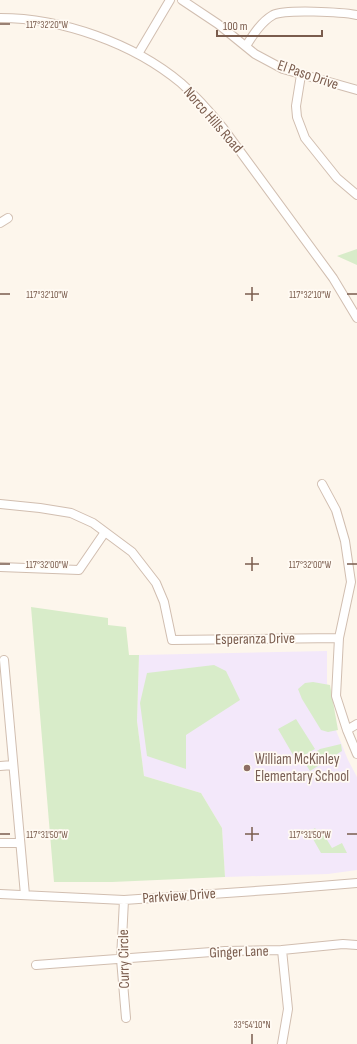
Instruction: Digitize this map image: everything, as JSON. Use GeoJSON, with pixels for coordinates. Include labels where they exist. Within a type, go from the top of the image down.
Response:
{"type":"FeatureCollection","features":[{"type":"Feature","properties":{"kind":"street"},"geometry":{"type":"LineString","coordinates":[[138,54],[170,0]]}},
{"type":"Feature","properties":{"kind":"street","name":"El Paso Drive"},"geometry":{"type":"LineString","coordinates":[[182,0],[218,24],[256,54],[283,69],[357,90]]}},
{"type":"Feature","properties":{"kind":"street"},"geometry":{"type":"LineString","coordinates":[[246,46],[263,24],[274,15],[290,12],[335,12],[357,15]]}},
{"type":"Feature","properties":{"kind":"street","name":"Norco Hills Road"},"geometry":{"type":"LineString","coordinates":[[0,18],[39,22],[74,28],[138,54],[181,83],[205,106],[223,128],[333,278],[357,318]]}},
{"type":"Feature","properties":{"kind":"street"},"geometry":{"type":"LineString","coordinates":[[301,74],[297,96],[297,117],[305,138],[337,178],[357,195]]}},
{"type":"Feature","properties":{"kind":"street"},"geometry":{"type":"LineString","coordinates":[[0,223],[8,218]]}},
{"type":"Feature","properties":{"kind":"street"},"geometry":{"type":"LineString","coordinates":[[322,484],[336,510],[345,541],[351,582],[339,638],[336,696],[347,730],[357,754]]}},
{"type":"Feature","properties":{"kind":"street"},"geometry":{"type":"LineString","coordinates":[[0,504],[71,513],[93,523],[105,532],[79,570],[0,567]]}},
{"type":"Feature","properties":{"kind":"street","name":"Esperanza Drive"},"geometry":{"type":"LineString","coordinates":[[105,532],[132,552],[156,583],[164,602],[172,640],[339,638]]}},
{"type":"Feature","properties":{"kind":"street"},"geometry":{"type":"LineString","coordinates":[[4,660],[3,682],[13,765],[25,895]]}},
{"type":"Feature","properties":{"kind":"street"},"geometry":{"type":"LineString","coordinates":[[347,730],[357,724]]}},
{"type":"Feature","properties":{"kind":"street"},"geometry":{"type":"LineString","coordinates":[[0,766],[13,765]]}},
{"type":"Feature","properties":{"kind":"street"},"geometry":{"type":"LineString","coordinates":[[0,843],[19,843]]}},
{"type":"Feature","properties":{"kind":"street","name":"Parkview Drive"},"geometry":{"type":"LineString","coordinates":[[0,894],[124,900],[284,890],[357,883]]}},
{"type":"Feature","properties":{"kind":"street","name":"Curry Circle"},"geometry":{"type":"LineString","coordinates":[[124,900],[121,959],[126,1018]]}},
{"type":"Feature","properties":{"kind":"street","name":"Ginger Lane"},"geometry":{"type":"LineString","coordinates":[[36,965],[225,951],[282,950],[357,944]]}},
{"type":"Feature","properties":{"kind":"street"},"geometry":{"type":"LineString","coordinates":[[282,950],[288,1009],[282,1044]]}},
{"type":"Feature","properties":{"kind":"shaded area","name":"William McKinley Elementary School"},"geometry":{"type":"Polygon","coordinates":[[[327,651],[327,683],[333,723],[348,760],[357,777],[357,870],[328,874],[225,877],[222,828],[201,793],[144,776],[137,721],[139,655],[327,651]]]}},
{"type":"Feature","properties":{"kind":"green space"},"geometry":{"type":"Polygon","coordinates":[[[357,249],[357,265],[337,256],[357,249]]]}},
{"type":"Feature","properties":{"kind":"green space"},"geometry":{"type":"Polygon","coordinates":[[[31,607],[108,618],[108,625],[126,627],[129,655],[139,655],[137,721],[144,776],[201,793],[222,828],[225,877],[112,882],[54,882],[31,607]]]}},
{"type":"Feature","properties":{"kind":"green space"},"geometry":{"type":"Polygon","coordinates":[[[214,665],[226,671],[240,700],[186,735],[186,769],[147,756],[140,703],[147,673],[214,665]]]}},
{"type":"Feature","properties":{"kind":"green space"},"geometry":{"type":"Polygon","coordinates":[[[313,682],[330,685],[338,730],[328,732],[321,730],[302,699],[298,689],[305,683],[313,682]]]}},
{"type":"Feature","properties":{"kind":"green space"},"geometry":{"type":"Polygon","coordinates":[[[296,719],[315,749],[296,760],[278,729],[296,719]]]}},
{"type":"Feature","properties":{"kind":"green space"},"geometry":{"type":"Polygon","coordinates":[[[341,744],[342,751],[310,771],[303,760],[320,749],[341,744]]]}},
{"type":"Feature","properties":{"kind":"green space"},"geometry":{"type":"Polygon","coordinates":[[[315,828],[321,836],[324,835],[332,848],[342,843],[347,853],[321,853],[309,832],[315,828]]]}},
{"type":"Feature","properties":{"kind":"place","name":"William McKinley Elementary School"},"geometry":{"type":"Point","coordinates":[247,768]}}]}
